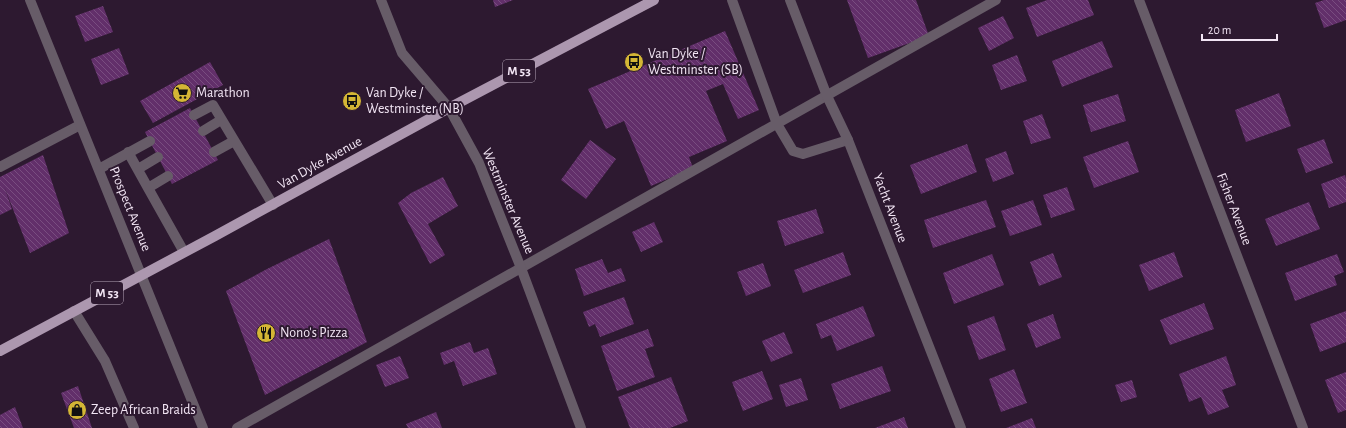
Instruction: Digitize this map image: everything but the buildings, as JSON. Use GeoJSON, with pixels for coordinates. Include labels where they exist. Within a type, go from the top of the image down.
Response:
{"type":"FeatureCollection","features":[{"type":"Feature","properties":{"kind":"main road","name":"Van Dyke Avenue"},"geometry":{"type":"LineString","coordinates":[[0,351],[273,205],[449,108],[654,0]]}},
{"type":"Feature","properties":{"kind":"street","name":"Prospect Avenue"},"geometry":{"type":"LineString","coordinates":[[30,0],[203,428]]}},
{"type":"Feature","properties":{"kind":"street","name":"Westminster Avenue"},"geometry":{"type":"LineString","coordinates":[[381,0],[402,53],[449,108],[479,163],[521,268],[581,428]]}},
{"type":"Feature","properties":{"kind":"street"},"geometry":{"type":"LineString","coordinates":[[732,0],[777,124],[793,151],[803,154],[848,140]]}},
{"type":"Feature","properties":{"kind":"street","name":"Yacht Avenue"},"geometry":{"type":"LineString","coordinates":[[790,0],[827,96],[848,140],[961,428]]}},
{"type":"Feature","properties":{"kind":"street"},"geometry":{"type":"LineString","coordinates":[[237,428],[996,0]]}},
{"type":"Feature","properties":{"kind":"street","name":"Fisher Avenue"},"geometry":{"type":"LineString","coordinates":[[1139,0],[1303,428]]}},
{"type":"Feature","properties":{"kind":"street"},"geometry":{"type":"LineString","coordinates":[[194,115],[212,105],[273,205]]}},
{"type":"Feature","properties":{"kind":"street"},"geometry":{"type":"LineString","coordinates":[[202,131],[221,120]]}},
{"type":"Feature","properties":{"kind":"street"},"geometry":{"type":"LineString","coordinates":[[0,167],[80,125]]}},
{"type":"Feature","properties":{"kind":"street"},"geometry":{"type":"LineString","coordinates":[[99,170],[128,152],[150,141]]}},
{"type":"Feature","properties":{"kind":"street"},"geometry":{"type":"LineString","coordinates":[[214,152],[234,141]]}},
{"type":"Feature","properties":{"kind":"street"},"geometry":{"type":"LineString","coordinates":[[128,152],[184,252]]}},
{"type":"Feature","properties":{"kind":"street"},"geometry":{"type":"LineString","coordinates":[[138,169],[158,157]]}},
{"type":"Feature","properties":{"kind":"street"},"geometry":{"type":"LineString","coordinates":[[148,188],[168,176]]}},
{"type":"Feature","properties":{"kind":"street"},"geometry":{"type":"LineString","coordinates":[[74,311],[105,361],[134,428]]}},
{"type":"Feature","properties":{"kind":"place","name":"Van Dyke / Westminster (SB)"},"geometry":{"type":"Point","coordinates":[634,62]}},
{"type":"Feature","properties":{"kind":"place","name":"Marathon"},"geometry":{"type":"Point","coordinates":[182,93]}},
{"type":"Feature","properties":{"kind":"place","name":"Van Dyke / Westminster (NB)"},"geometry":{"type":"Point","coordinates":[352,101]}},
{"type":"Feature","properties":{"kind":"place","name":"Nono's Pizza"},"geometry":{"type":"Point","coordinates":[266,333]}},
{"type":"Feature","properties":{"kind":"place","name":"Zeep African Braids"},"geometry":{"type":"Point","coordinates":[77,410]}}]}
